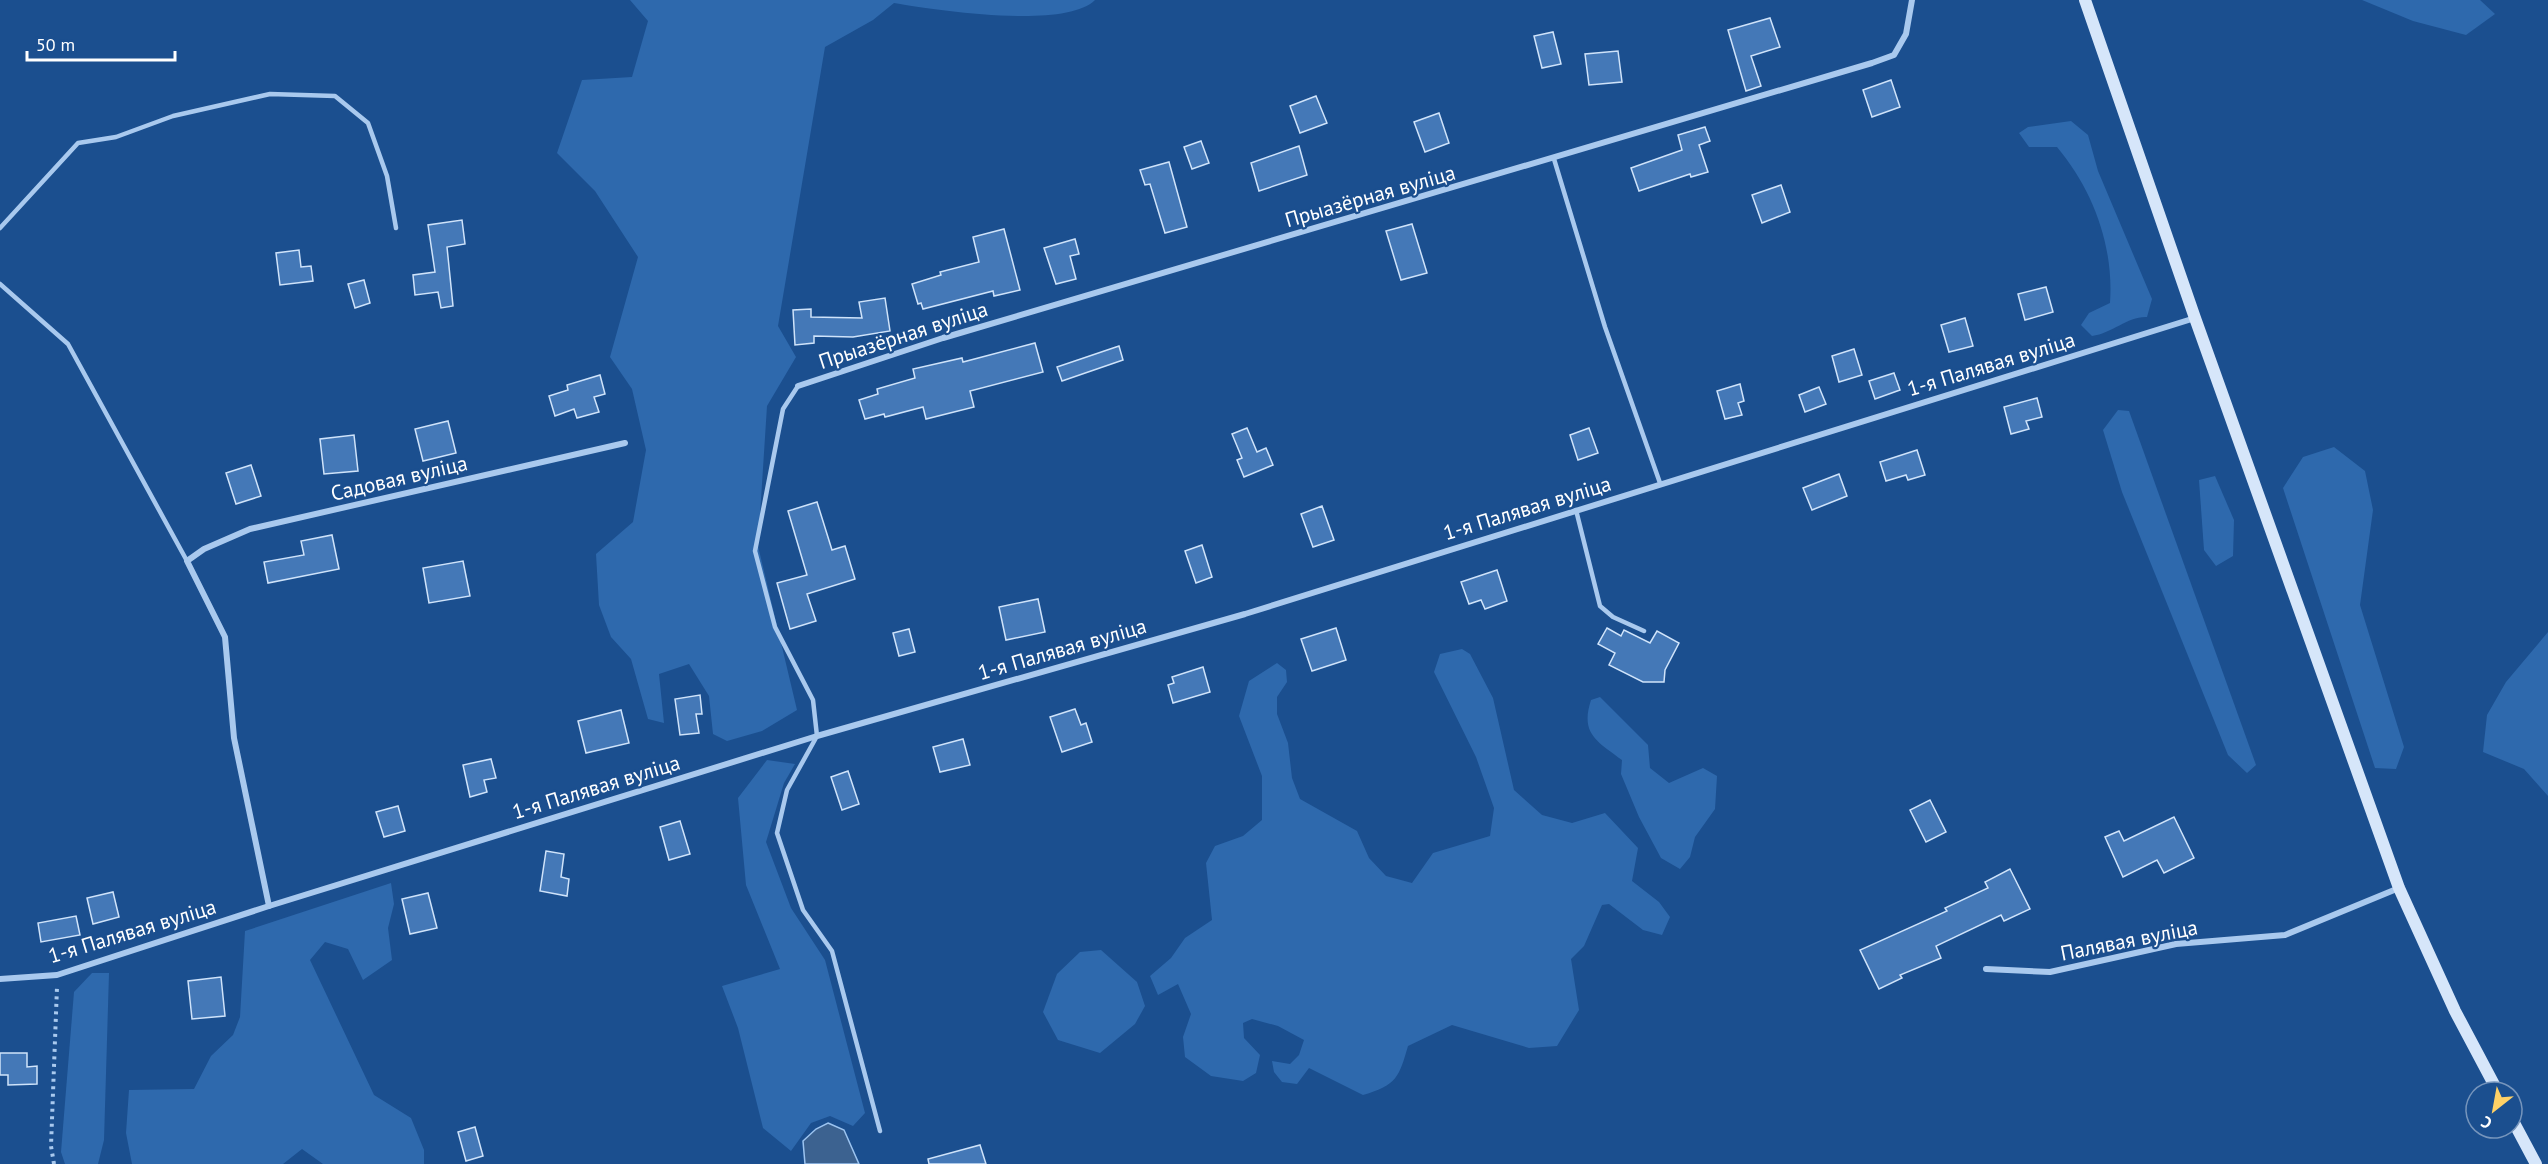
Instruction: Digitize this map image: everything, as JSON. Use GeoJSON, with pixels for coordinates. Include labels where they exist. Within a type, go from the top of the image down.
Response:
{"type":"FeatureCollection","features":[{"type":"Feature","properties":{"kind":"main road"},"geometry":{"type":"LineString","coordinates":[[2085,0],[2195,318],[2400,888],[2455,1011],[2492,1080]]}},
{"type":"Feature","properties":{"kind":"main road"},"geometry":{"type":"LineString","coordinates":[[2523,1140],[2536,1164]]}},
{"type":"Feature","properties":{"kind":"street","name":"Прыазёрная вуліца"},"geometry":{"type":"LineString","coordinates":[[798,386],[943,338],[1554,159],[1894,56],[1906,34],[1912,0]]}},
{"type":"Feature","properties":{"kind":"street","name":"1-я Палявая вуліца"},"geometry":{"type":"LineString","coordinates":[[0,980],[57,975],[269,906],[817,736],[1245,614],[2195,318]]}},
{"type":"Feature","properties":{"kind":"street","name":"Садовая вуліца"},"geometry":{"type":"LineString","coordinates":[[187,561],[204,549],[250,529],[625,443]]}},
{"type":"Feature","properties":{"kind":"street"},"geometry":{"type":"LineString","coordinates":[[187,561],[225,637],[234,738],[269,906]]}},
{"type":"Feature","properties":{"kind":"street","name":"Палявая вуліца"},"geometry":{"type":"LineString","coordinates":[[1986,969],[2050,972],[2176,944],[2285,935],[2400,888]]}},
{"type":"Feature","properties":{"kind":"lane"},"geometry":{"type":"LineString","coordinates":[[0,228],[78,143],[116,137],[173,116],[270,94],[335,96],[369,123],[387,176],[396,228]]}},
{"type":"Feature","properties":{"kind":"lane"},"geometry":{"type":"LineString","coordinates":[[1554,159],[1605,327],[1660,483]]}},
{"type":"Feature","properties":{"kind":"lane"},"geometry":{"type":"LineString","coordinates":[[0,284],[68,344],[187,561]]}},
{"type":"Feature","properties":{"kind":"lane"},"geometry":{"type":"LineString","coordinates":[[798,386],[783,409],[755,551],[775,627],[813,700],[817,736],[787,790],[777,833],[803,910],[832,951],[880,1131]]}},
{"type":"Feature","properties":{"kind":"lane"},"geometry":{"type":"LineString","coordinates":[[1576,510],[1600,606],[1613,617],[1644,631]]}},
{"type":"Feature","properties":{"kind":"path"},"geometry":{"type":"LineString","coordinates":[[54,1164],[51,1146],[57,975]]}},
{"type":"Feature","properties":{"kind":"shaded area"},"geometry":{"type":"Polygon","coordinates":[[[630,0],[1095,0],[1079,9],[1057,14],[1029,16],[968,13],[894,3],[873,20],[825,47],[778,326],[796,357],[767,406],[758,546],[797,710],[762,731],[727,741],[713,734],[709,696],[689,664],[659,674],[664,723],[648,719],[631,659],[611,637],[599,605],[596,554],[633,522],[646,450],[632,389],[610,357],[638,257],[595,191],[557,153],[582,80],[632,77],[648,21],[630,0]]]}},
{"type":"Feature","properties":{"kind":"shaded area"},"geometry":{"type":"Polygon","coordinates":[[[2362,0],[2480,0],[2495,14],[2466,35],[2413,21],[2362,0]]]}},
{"type":"Feature","properties":{"kind":"shaded area"},"geometry":{"type":"Polygon","coordinates":[[[2071,121],[2088,135],[2098,171],[2152,299],[2147,317],[2133,319],[2107,332],[2092,336],[2081,325],[2089,313],[2110,303],[2108,261],[2099,220],[2081,182],[2057,147],[2029,147],[2019,133],[2028,127],[2071,121]]]}},
{"type":"Feature","properties":{"kind":"shaded area"},"geometry":{"type":"Polygon","coordinates":[[[2118,410],[2129,411],[2256,765],[2247,773],[2228,755],[2122,492],[2103,430],[2118,410]]]}},
{"type":"Feature","properties":{"kind":"shaded area"},"geometry":{"type":"Polygon","coordinates":[[[2334,447],[2365,471],[2373,510],[2360,605],[2404,747],[2396,769],[2375,768],[2283,488],[2303,457],[2334,447]]]}},
{"type":"Feature","properties":{"kind":"shaded area"},"geometry":{"type":"Polygon","coordinates":[[[2215,476],[2234,520],[2233,556],[2216,566],[2204,550],[2199,480],[2215,476]]]}},
{"type":"Feature","properties":{"kind":"shaded area"},"geometry":{"type":"Polygon","coordinates":[[[2548,632],[2548,796],[2524,769],[2483,752],[2487,715],[2506,682],[2548,632]]]}},
{"type":"Feature","properties":{"kind":"shaded area"},"geometry":{"type":"Polygon","coordinates":[[[1462,649],[1470,654],[1493,698],[1514,790],[1542,815],[1572,823],[1605,813],[1638,848],[1632,881],[1659,902],[1670,917],[1662,935],[1643,930],[1609,904],[1602,905],[1584,946],[1571,959],[1579,1010],[1557,1046],[1529,1048],[1452,1025],[1408,1046],[1395,1078],[1383,1087],[1363,1095],[1309,1068],[1297,1084],[1282,1082],[1274,1072],[1272,1061],[1290,1064],[1299,1055],[1304,1040],[1278,1026],[1252,1019],[1243,1023],[1244,1038],[1260,1055],[1256,1073],[1243,1081],[1211,1076],[1185,1057],[1183,1037],[1191,1014],[1178,984],[1158,995],[1150,976],[1171,958],[1185,938],[1212,920],[1206,863],[1215,846],[1243,836],[1262,820],[1262,776],[1239,716],[1249,681],[1277,663],[1286,670],[1287,682],[1277,697],[1277,714],[1288,743],[1292,778],[1300,799],[1357,831],[1369,858],[1386,876],[1412,883],[1433,853],[1490,836],[1494,808],[1476,757],[1434,672],[1440,654],[1462,649]]]}},
{"type":"Feature","properties":{"kind":"shaded area"},"geometry":{"type":"Polygon","coordinates":[[[1600,697],[1648,745],[1650,768],[1669,783],[1703,768],[1717,776],[1715,809],[1695,837],[1690,857],[1680,869],[1661,858],[1639,817],[1621,774],[1622,760],[1598,742],[1589,729],[1588,712],[1591,700],[1600,697]]]}},
{"type":"Feature","properties":{"kind":"shaded area"},"geometry":{"type":"Polygon","coordinates":[[[767,760],[795,764],[784,783],[766,842],[791,908],[825,960],[865,1113],[853,1126],[830,1116],[811,1123],[791,1151],[763,1128],[738,1028],[722,986],[780,969],[746,885],[738,798],[767,760]]]}},
{"type":"Feature","properties":{"kind":"shaded area"},"geometry":{"type":"Polygon","coordinates":[[[391,883],[394,904],[388,928],[392,960],[363,980],[348,949],[325,942],[310,960],[374,1095],[411,1118],[424,1150],[424,1164],[323,1164],[302,1149],[283,1164],[132,1164],[126,1133],[129,1090],[194,1089],[211,1056],[233,1035],[240,1017],[245,931],[391,883]]]}},
{"type":"Feature","properties":{"kind":"shaded area"},"geometry":{"type":"Polygon","coordinates":[[[1101,950],[1137,982],[1145,1006],[1135,1024],[1100,1053],[1058,1040],[1043,1012],[1057,974],[1080,952],[1101,950]]]}},
{"type":"Feature","properties":{"kind":"shaded area"},"geometry":{"type":"Polygon","coordinates":[[[92,973],[109,973],[104,1140],[98,1164],[65,1164],[61,1152],[74,992],[92,973]]]}},
{"type":"Feature","properties":{"kind":"shaded area"},"geometry":{"type":"Polygon","coordinates":[[[828,1123],[844,1130],[859,1164],[805,1164],[803,1141],[816,1129],[828,1123]]]}},
{"type":"Feature","properties":{"kind":"building"},"geometry":{"type":"Polygon","coordinates":[[[1770,18],[1780,47],[1751,56],[1761,86],[1746,91],[1728,30],[1770,18]]]}},
{"type":"Feature","properties":{"kind":"building"},"geometry":{"type":"Polygon","coordinates":[[[1553,32],[1561,64],[1542,68],[1534,36],[1553,32]]]}},
{"type":"Feature","properties":{"kind":"building"},"geometry":{"type":"Polygon","coordinates":[[[1618,51],[1622,82],[1589,85],[1585,54],[1618,51]]]}},
{"type":"Feature","properties":{"kind":"building"},"geometry":{"type":"Polygon","coordinates":[[[1891,80],[1900,107],[1872,117],[1863,90],[1891,80]]]}},
{"type":"Feature","properties":{"kind":"building"},"geometry":{"type":"Polygon","coordinates":[[[1316,96],[1327,123],[1300,133],[1290,106],[1316,96]]]}},
{"type":"Feature","properties":{"kind":"building"},"geometry":{"type":"Polygon","coordinates":[[[1439,113],[1449,143],[1425,152],[1414,122],[1439,113]]]}},
{"type":"Feature","properties":{"kind":"building"},"geometry":{"type":"Polygon","coordinates":[[[1705,127],[1710,141],[1699,145],[1708,172],[1691,177],[1690,174],[1639,191],[1631,168],[1682,150],[1678,135],[1705,127]]]}},
{"type":"Feature","properties":{"kind":"building"},"geometry":{"type":"Polygon","coordinates":[[[1201,141],[1209,163],[1192,169],[1184,147],[1201,141]]]}},
{"type":"Feature","properties":{"kind":"building"},"geometry":{"type":"Polygon","coordinates":[[[1299,146],[1307,175],[1259,191],[1251,163],[1299,146]]]}},
{"type":"Feature","properties":{"kind":"building"},"geometry":{"type":"Polygon","coordinates":[[[1169,162],[1187,227],[1165,233],[1150,184],[1145,185],[1140,170],[1169,162]]]}},
{"type":"Feature","properties":{"kind":"building"},"geometry":{"type":"Polygon","coordinates":[[[1781,185],[1790,212],[1762,223],[1752,195],[1781,185]]]}},
{"type":"Feature","properties":{"kind":"building"},"geometry":{"type":"Polygon","coordinates":[[[462,220],[465,244],[447,247],[453,306],[441,308],[438,292],[415,295],[413,275],[435,272],[428,225],[462,220]]]}},
{"type":"Feature","properties":{"kind":"building"},"geometry":{"type":"Polygon","coordinates":[[[1412,224],[1427,273],[1401,280],[1386,231],[1412,224]]]}},
{"type":"Feature","properties":{"kind":"building"},"geometry":{"type":"Polygon","coordinates":[[[1004,229],[1020,290],[994,296],[993,291],[923,309],[921,303],[918,304],[912,284],[941,275],[940,272],[979,262],[973,237],[1004,229]]]}},
{"type":"Feature","properties":{"kind":"building"},"geometry":{"type":"Polygon","coordinates":[[[1075,239],[1079,254],[1070,256],[1076,279],[1056,284],[1044,248],[1075,239]]]}},
{"type":"Feature","properties":{"kind":"building"},"geometry":{"type":"Polygon","coordinates":[[[299,250],[301,267],[311,266],[313,281],[280,285],[276,253],[299,250]]]}},
{"type":"Feature","properties":{"kind":"building"},"geometry":{"type":"Polygon","coordinates":[[[364,280],[370,303],[355,308],[348,284],[364,280]]]}},
{"type":"Feature","properties":{"kind":"building"},"geometry":{"type":"Polygon","coordinates":[[[2046,287],[2053,312],[2025,320],[2018,294],[2046,287]]]}},
{"type":"Feature","properties":{"kind":"building"},"geometry":{"type":"Polygon","coordinates":[[[885,298],[890,331],[853,337],[814,336],[814,343],[795,345],[793,310],[811,309],[811,317],[862,318],[859,302],[885,298]]]}},
{"type":"Feature","properties":{"kind":"building"},"geometry":{"type":"Polygon","coordinates":[[[1965,318],[1973,346],[1949,352],[1941,325],[1965,318]]]}},
{"type":"Feature","properties":{"kind":"building"},"geometry":{"type":"Polygon","coordinates":[[[1035,343],[1043,372],[970,391],[974,407],[926,419],[923,407],[885,417],[884,414],[865,419],[859,400],[878,394],[877,389],[915,378],[913,369],[962,358],[963,362],[1035,343]]]}},
{"type":"Feature","properties":{"kind":"building"},"geometry":{"type":"Polygon","coordinates":[[[1119,346],[1123,360],[1062,381],[1057,367],[1119,346]]]}},
{"type":"Feature","properties":{"kind":"building"},"geometry":{"type":"Polygon","coordinates":[[[1854,349],[1862,375],[1839,382],[1832,356],[1854,349]]]}},
{"type":"Feature","properties":{"kind":"building"},"geometry":{"type":"Polygon","coordinates":[[[1894,373],[1900,390],[1875,399],[1869,381],[1894,373]]]}},
{"type":"Feature","properties":{"kind":"building"},"geometry":{"type":"Polygon","coordinates":[[[600,375],[605,394],[594,397],[599,412],[577,418],[574,409],[555,416],[549,396],[568,390],[567,385],[600,375]]]}},
{"type":"Feature","properties":{"kind":"building"},"geometry":{"type":"Polygon","coordinates":[[[1740,384],[1744,401],[1738,403],[1742,415],[1725,419],[1717,391],[1740,384]]]}},
{"type":"Feature","properties":{"kind":"building"},"geometry":{"type":"Polygon","coordinates":[[[1819,387],[1826,404],[1805,412],[1799,395],[1819,387]]]}},
{"type":"Feature","properties":{"kind":"building"},"geometry":{"type":"Polygon","coordinates":[[[2037,398],[2042,417],[2026,421],[2029,429],[2011,434],[2004,407],[2037,398]]]}},
{"type":"Feature","properties":{"kind":"building"},"geometry":{"type":"Polygon","coordinates":[[[448,421],[456,453],[423,461],[415,429],[448,421]]]}},
{"type":"Feature","properties":{"kind":"building"},"geometry":{"type":"Polygon","coordinates":[[[1247,428],[1257,452],[1266,448],[1273,465],[1244,477],[1237,460],[1242,458],[1232,434],[1247,428]]]}},
{"type":"Feature","properties":{"kind":"building"},"geometry":{"type":"Polygon","coordinates":[[[1589,428],[1598,453],[1578,460],[1570,435],[1589,428]]]}},
{"type":"Feature","properties":{"kind":"building"},"geometry":{"type":"Polygon","coordinates":[[[354,435],[358,471],[324,474],[320,439],[354,435]]]}},
{"type":"Feature","properties":{"kind":"building"},"geometry":{"type":"Polygon","coordinates":[[[1917,450],[1925,475],[1908,480],[1906,475],[1886,481],[1880,462],[1917,450]]]}},
{"type":"Feature","properties":{"kind":"building"},"geometry":{"type":"Polygon","coordinates":[[[251,465],[261,496],[236,504],[226,473],[251,465]]]}},
{"type":"Feature","properties":{"kind":"building"},"geometry":{"type":"Polygon","coordinates":[[[1839,474],[1847,496],[1812,510],[1803,488],[1839,474]]]}},
{"type":"Feature","properties":{"kind":"building"},"geometry":{"type":"Polygon","coordinates":[[[817,502],[832,550],[845,546],[855,579],[807,594],[816,621],[790,629],[777,583],[807,575],[788,511],[817,502]]]}},
{"type":"Feature","properties":{"kind":"building"},"geometry":{"type":"Polygon","coordinates":[[[1322,506],[1334,540],[1313,547],[1301,514],[1322,506]]]}},
{"type":"Feature","properties":{"kind":"building"},"geometry":{"type":"Polygon","coordinates":[[[332,535],[339,569],[268,583],[264,562],[304,555],[301,541],[332,535]]]}},
{"type":"Feature","properties":{"kind":"building"},"geometry":{"type":"Polygon","coordinates":[[[1202,545],[1212,577],[1196,583],[1185,551],[1202,545]]]}},
{"type":"Feature","properties":{"kind":"building"},"geometry":{"type":"Polygon","coordinates":[[[463,561],[470,596],[429,603],[423,568],[463,561]]]}},
{"type":"Feature","properties":{"kind":"building"},"geometry":{"type":"Polygon","coordinates":[[[1497,570],[1507,601],[1485,609],[1481,600],[1469,604],[1461,582],[1497,570]]]}},
{"type":"Feature","properties":{"kind":"building"},"geometry":{"type":"Polygon","coordinates":[[[1038,599],[1045,632],[1006,640],[999,607],[1038,599]]]}},
{"type":"Feature","properties":{"kind":"building"},"geometry":{"type":"Polygon","coordinates":[[[1336,628],[1346,660],[1312,671],[1301,639],[1336,628]]]}},
{"type":"Feature","properties":{"kind":"building"},"geometry":{"type":"Polygon","coordinates":[[[1607,628],[1621,636],[1624,630],[1650,643],[1657,631],[1679,643],[1665,670],[1664,682],[1643,682],[1609,665],[1615,653],[1598,644],[1607,628]]]}},
{"type":"Feature","properties":{"kind":"building"},"geometry":{"type":"Polygon","coordinates":[[[909,629],[915,652],[899,656],[893,633],[909,629]]]}},
{"type":"Feature","properties":{"kind":"building"},"geometry":{"type":"Polygon","coordinates":[[[1203,667],[1210,692],[1173,703],[1168,685],[1174,683],[1172,677],[1203,667]]]}},
{"type":"Feature","properties":{"kind":"building"},"geometry":{"type":"Polygon","coordinates":[[[700,695],[702,714],[696,714],[699,733],[680,735],[675,699],[700,695]]]}},
{"type":"Feature","properties":{"kind":"building"},"geometry":{"type":"Polygon","coordinates":[[[1075,709],[1081,725],[1086,723],[1092,742],[1062,752],[1050,717],[1075,709]]]}},
{"type":"Feature","properties":{"kind":"building"},"geometry":{"type":"Polygon","coordinates":[[[621,710],[629,743],[586,753],[578,721],[621,710]]]}},
{"type":"Feature","properties":{"kind":"building"},"geometry":{"type":"Polygon","coordinates":[[[963,739],[970,765],[940,772],[933,747],[963,739]]]}},
{"type":"Feature","properties":{"kind":"building"},"geometry":{"type":"Polygon","coordinates":[[[491,759],[496,778],[484,780],[487,792],[470,797],[463,765],[491,759]]]}},
{"type":"Feature","properties":{"kind":"building"},"geometry":{"type":"Polygon","coordinates":[[[848,771],[859,804],[842,810],[831,777],[848,771]]]}},
{"type":"Feature","properties":{"kind":"building"},"geometry":{"type":"Polygon","coordinates":[[[1930,800],[1946,832],[1926,842],[1910,810],[1930,800]]]}},
{"type":"Feature","properties":{"kind":"building"},"geometry":{"type":"Polygon","coordinates":[[[398,806],[405,831],[384,837],[376,812],[398,806]]]}},
{"type":"Feature","properties":{"kind":"building"},"geometry":{"type":"Polygon","coordinates":[[[2174,817],[2194,858],[2164,873],[2157,860],[2123,877],[2105,837],[2119,831],[2124,841],[2174,817]]]}},
{"type":"Feature","properties":{"kind":"building"},"geometry":{"type":"Polygon","coordinates":[[[680,821],[690,854],[669,860],[660,827],[680,821]]]}},
{"type":"Feature","properties":{"kind":"building"},"geometry":{"type":"Polygon","coordinates":[[[546,851],[564,854],[561,877],[569,879],[567,896],[540,891],[546,851]]]}},
{"type":"Feature","properties":{"kind":"building"},"geometry":{"type":"Polygon","coordinates":[[[2010,869],[2030,909],[2004,921],[2001,915],[1936,946],[1941,958],[1900,975],[1902,978],[1879,989],[1860,950],[1947,911],[1945,908],[1988,888],[1985,882],[2010,869]]]}},
{"type":"Feature","properties":{"kind":"building"},"geometry":{"type":"Polygon","coordinates":[[[113,892],[119,917],[93,924],[87,898],[113,892]]]}},
{"type":"Feature","properties":{"kind":"building"},"geometry":{"type":"Polygon","coordinates":[[[428,893],[437,928],[410,934],[402,899],[428,893]]]}},
{"type":"Feature","properties":{"kind":"building"},"geometry":{"type":"Polygon","coordinates":[[[76,916],[80,935],[41,942],[38,923],[76,916]]]}},
{"type":"Feature","properties":{"kind":"building"},"geometry":{"type":"Polygon","coordinates":[[[221,977],[225,1016],[192,1019],[188,981],[221,977]]]}},
{"type":"Feature","properties":{"kind":"building"},"geometry":{"type":"Polygon","coordinates":[[[0,1053],[27,1053],[27,1067],[37,1066],[37,1084],[8,1085],[8,1075],[0,1075],[0,1053]]]}},
{"type":"Feature","properties":{"kind":"building"},"geometry":{"type":"Polygon","coordinates":[[[475,1127],[483,1156],[466,1161],[458,1132],[475,1127]]]}},
{"type":"Feature","properties":{"kind":"building"},"geometry":{"type":"Polygon","coordinates":[[[980,1145],[986,1164],[929,1164],[928,1159],[980,1145]]]}}]}
